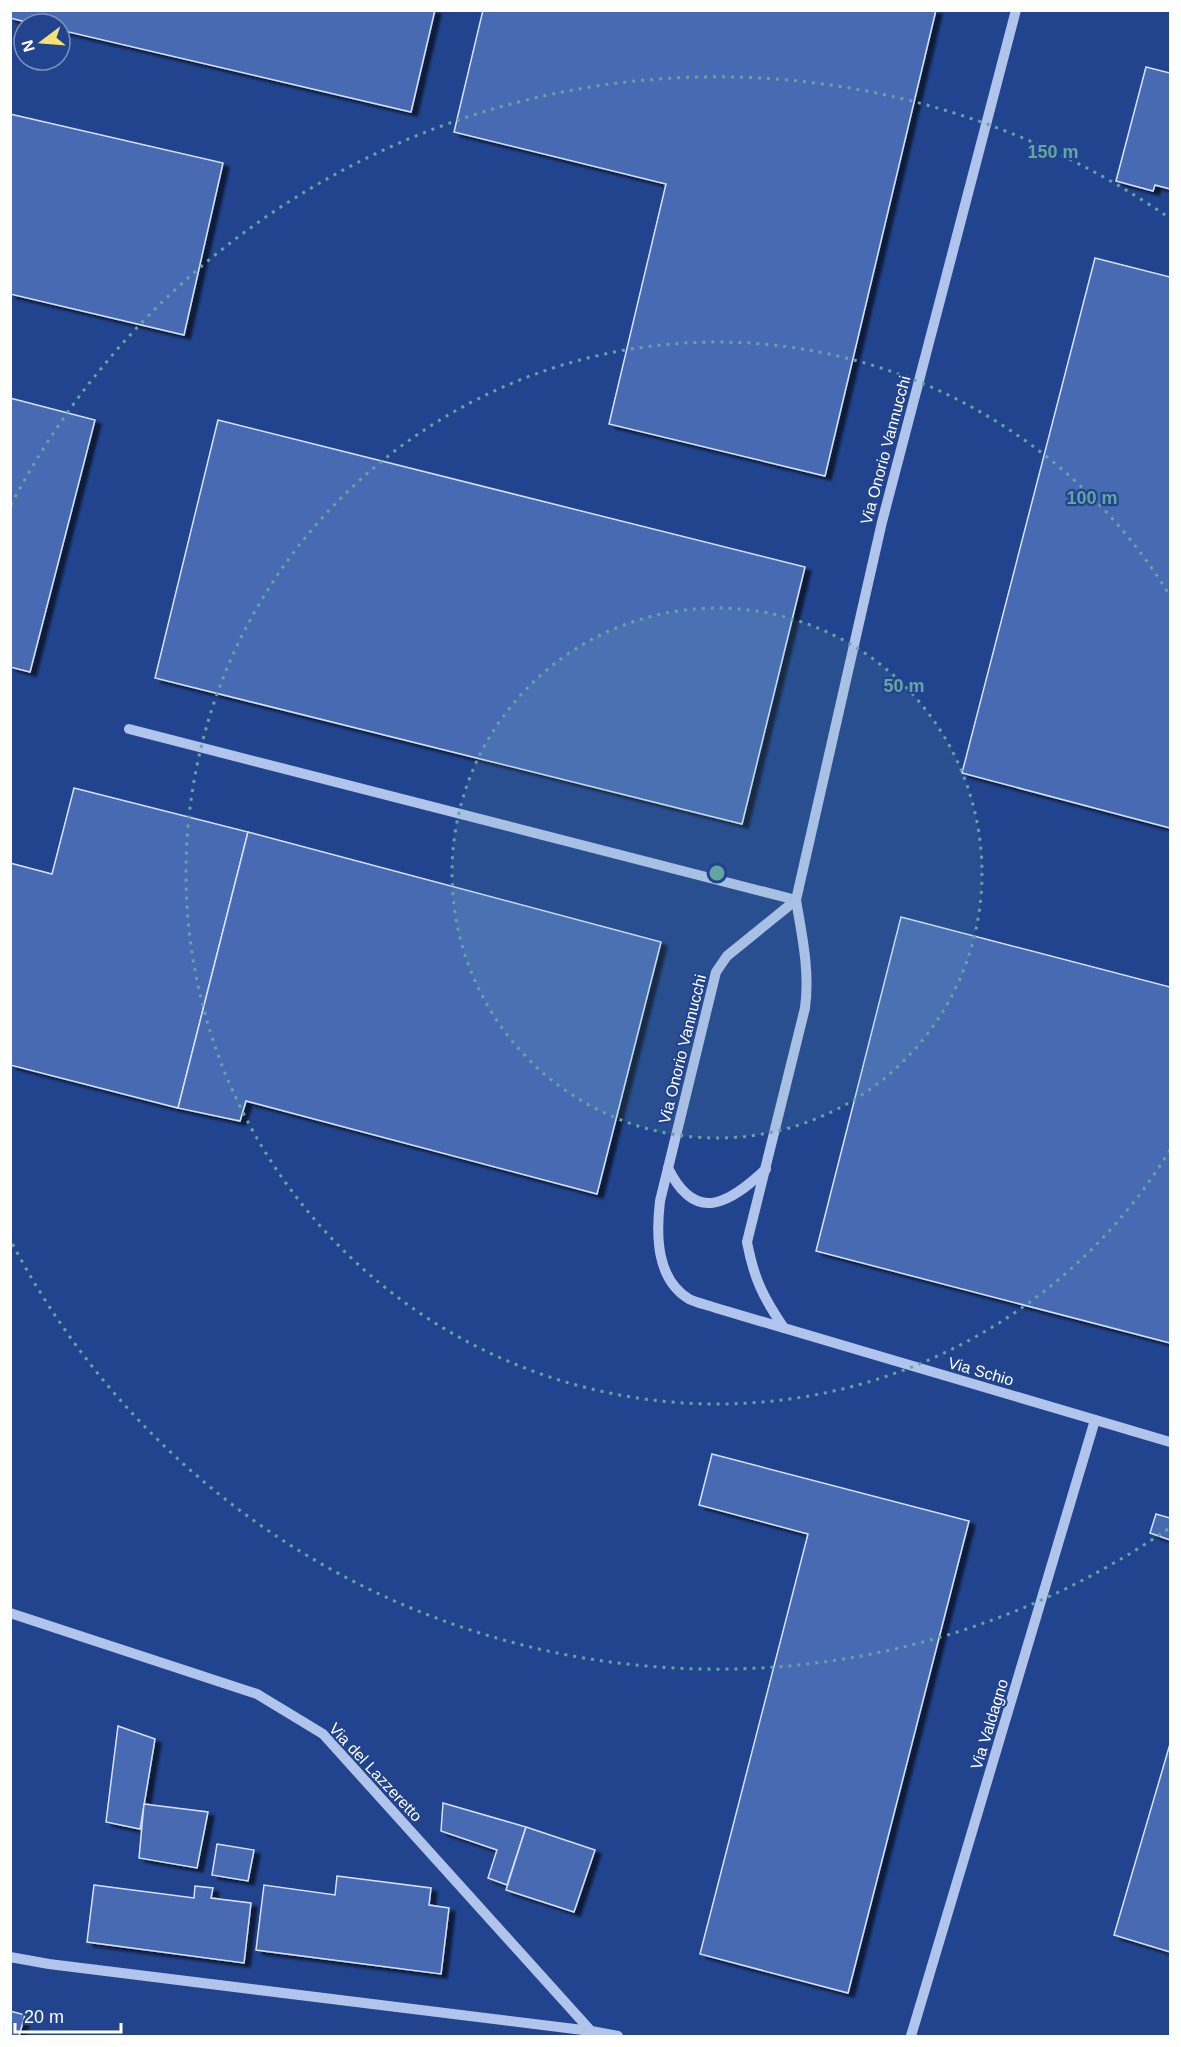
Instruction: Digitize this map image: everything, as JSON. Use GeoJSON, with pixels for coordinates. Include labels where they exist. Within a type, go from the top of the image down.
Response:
{"type":"FeatureCollection","features":[{"type":"Feature","properties":{"kind":"street","name":"Via Onorio Vannucchi"},"geometry":{"type":"LineString","coordinates":[[784,1328],[764,1298],[752,1270],[747,1242],[805,1008],[807,963],[796,900],[882,522],[1016,10]]}},
{"type":"Feature","properties":{"kind":"street"},"geometry":{"type":"LineString","coordinates":[[129,729],[796,900]]}},
{"type":"Feature","properties":{"kind":"street","name":"Via Onorio Vannucchi"},"geometry":{"type":"LineString","coordinates":[[784,1328],[690,1299],[675,1287],[665,1269],[657,1225],[660,1201],[716,972],[728,956],[796,900]]}},
{"type":"Feature","properties":{"kind":"street"},"geometry":{"type":"LineString","coordinates":[[668,1168],[675,1183],[690,1198],[712,1203],[728,1198],[766,1169]]}},
{"type":"Feature","properties":{"kind":"street","name":"Via Schio"},"geometry":{"type":"LineString","coordinates":[[784,1328],[1170,1442]]}},
{"type":"Feature","properties":{"kind":"street","name":"Via Valdagno"},"geometry":{"type":"LineString","coordinates":[[911,2037],[1095,1420]]}},
{"type":"Feature","properties":{"kind":"street","name":"Via del Lazzeretto"},"geometry":{"type":"LineString","coordinates":[[10,1613],[257,1694],[323,1734],[591,2031]]}},
{"type":"Feature","properties":{"kind":"street"},"geometry":{"type":"LineString","coordinates":[[10,1957],[49,1964],[591,2031],[618,2037]]}},
{"type":"Feature","properties":{"kind":"building"},"geometry":{"type":"Polygon","coordinates":[[[10,10],[435,10],[411,112],[72,33],[72,12],[12,12],[12,18],[10,18],[10,10]]]}},
{"type":"Feature","properties":{"kind":"building"},"geometry":{"type":"Polygon","coordinates":[[[483,10],[936,10],[825,476],[609,424],[666,184],[454,132],[483,10]]]}},
{"type":"Feature","properties":{"kind":"building"},"geometry":{"type":"Polygon","coordinates":[[[1146,67],[1170,73],[1170,189],[1155,185],[1153,191],[1116,181],[1146,67]]]}},
{"type":"Feature","properties":{"kind":"building"},"geometry":{"type":"Polygon","coordinates":[[[10,114],[223,163],[184,335],[10,294],[10,114]]]}},
{"type":"Feature","properties":{"kind":"building"},"geometry":{"type":"Polygon","coordinates":[[[1095,258],[1170,277],[1170,828],[962,773],[1095,258]]]}},
{"type":"Feature","properties":{"kind":"building"},"geometry":{"type":"Polygon","coordinates":[[[10,398],[95,420],[30,672],[10,667],[10,398]]]}},
{"type":"Feature","properties":{"kind":"building"},"geometry":{"type":"Polygon","coordinates":[[[218,420],[805,567],[742,824],[155,678],[218,420]]]}},
{"type":"Feature","properties":{"kind":"building"},"geometry":{"type":"Polygon","coordinates":[[[74,788],[248,832],[178,1108],[10,1065],[10,863],[52,874],[74,788]]]}},
{"type":"Feature","properties":{"kind":"building"},"geometry":{"type":"Polygon","coordinates":[[[248,832],[661,942],[597,1194],[246,1101],[240,1121],[178,1108],[248,832]]]}},
{"type":"Feature","properties":{"kind":"building"},"geometry":{"type":"Polygon","coordinates":[[[901,917],[1170,987],[1170,1343],[816,1251],[901,917]]]}},
{"type":"Feature","properties":{"kind":"building"},"geometry":{"type":"Polygon","coordinates":[[[712,1454],[969,1521],[848,1993],[700,1954],[808,1534],[699,1505],[712,1454]]]}},
{"type":"Feature","properties":{"kind":"building"},"geometry":{"type":"Polygon","coordinates":[[[1156,1514],[1170,1518],[1170,1540],[1150,1533],[1156,1514]]]}},
{"type":"Feature","properties":{"kind":"building"},"geometry":{"type":"Polygon","coordinates":[[[118,1726],[155,1739],[140,1829],[106,1822],[118,1726]]]}},
{"type":"Feature","properties":{"kind":"building"},"geometry":{"type":"Polygon","coordinates":[[[1170,1744],[1170,1952],[1114,1935],[1170,1744]]]}},
{"type":"Feature","properties":{"kind":"building"},"geometry":{"type":"Polygon","coordinates":[[[443,1803],[526,1827],[507,1885],[488,1878],[497,1850],[441,1831],[443,1803]]]}},
{"type":"Feature","properties":{"kind":"building"},"geometry":{"type":"Polygon","coordinates":[[[144,1804],[208,1812],[197,1868],[139,1858],[144,1804]]]}},
{"type":"Feature","properties":{"kind":"building"},"geometry":{"type":"Polygon","coordinates":[[[526,1827],[595,1850],[574,1912],[506,1890],[526,1827]]]}},
{"type":"Feature","properties":{"kind":"building"},"geometry":{"type":"Polygon","coordinates":[[[217,1844],[254,1850],[248,1881],[212,1875],[217,1844]]]}},
{"type":"Feature","properties":{"kind":"building"},"geometry":{"type":"Polygon","coordinates":[[[337,1876],[431,1888],[429,1905],[449,1908],[441,1974],[256,1950],[264,1885],[335,1895],[337,1876]]]}},
{"type":"Feature","properties":{"kind":"building"},"geometry":{"type":"Polygon","coordinates":[[[94,1885],[194,1898],[195,1886],[213,1888],[211,1898],[251,1903],[244,1963],[87,1942],[94,1885]]]}},
{"type":"Feature","properties":{"kind":"building"},"geometry":{"type":"Polygon","coordinates":[[[10,2011],[25,2015],[19,2036],[10,2036],[10,2011]]]}}]}
